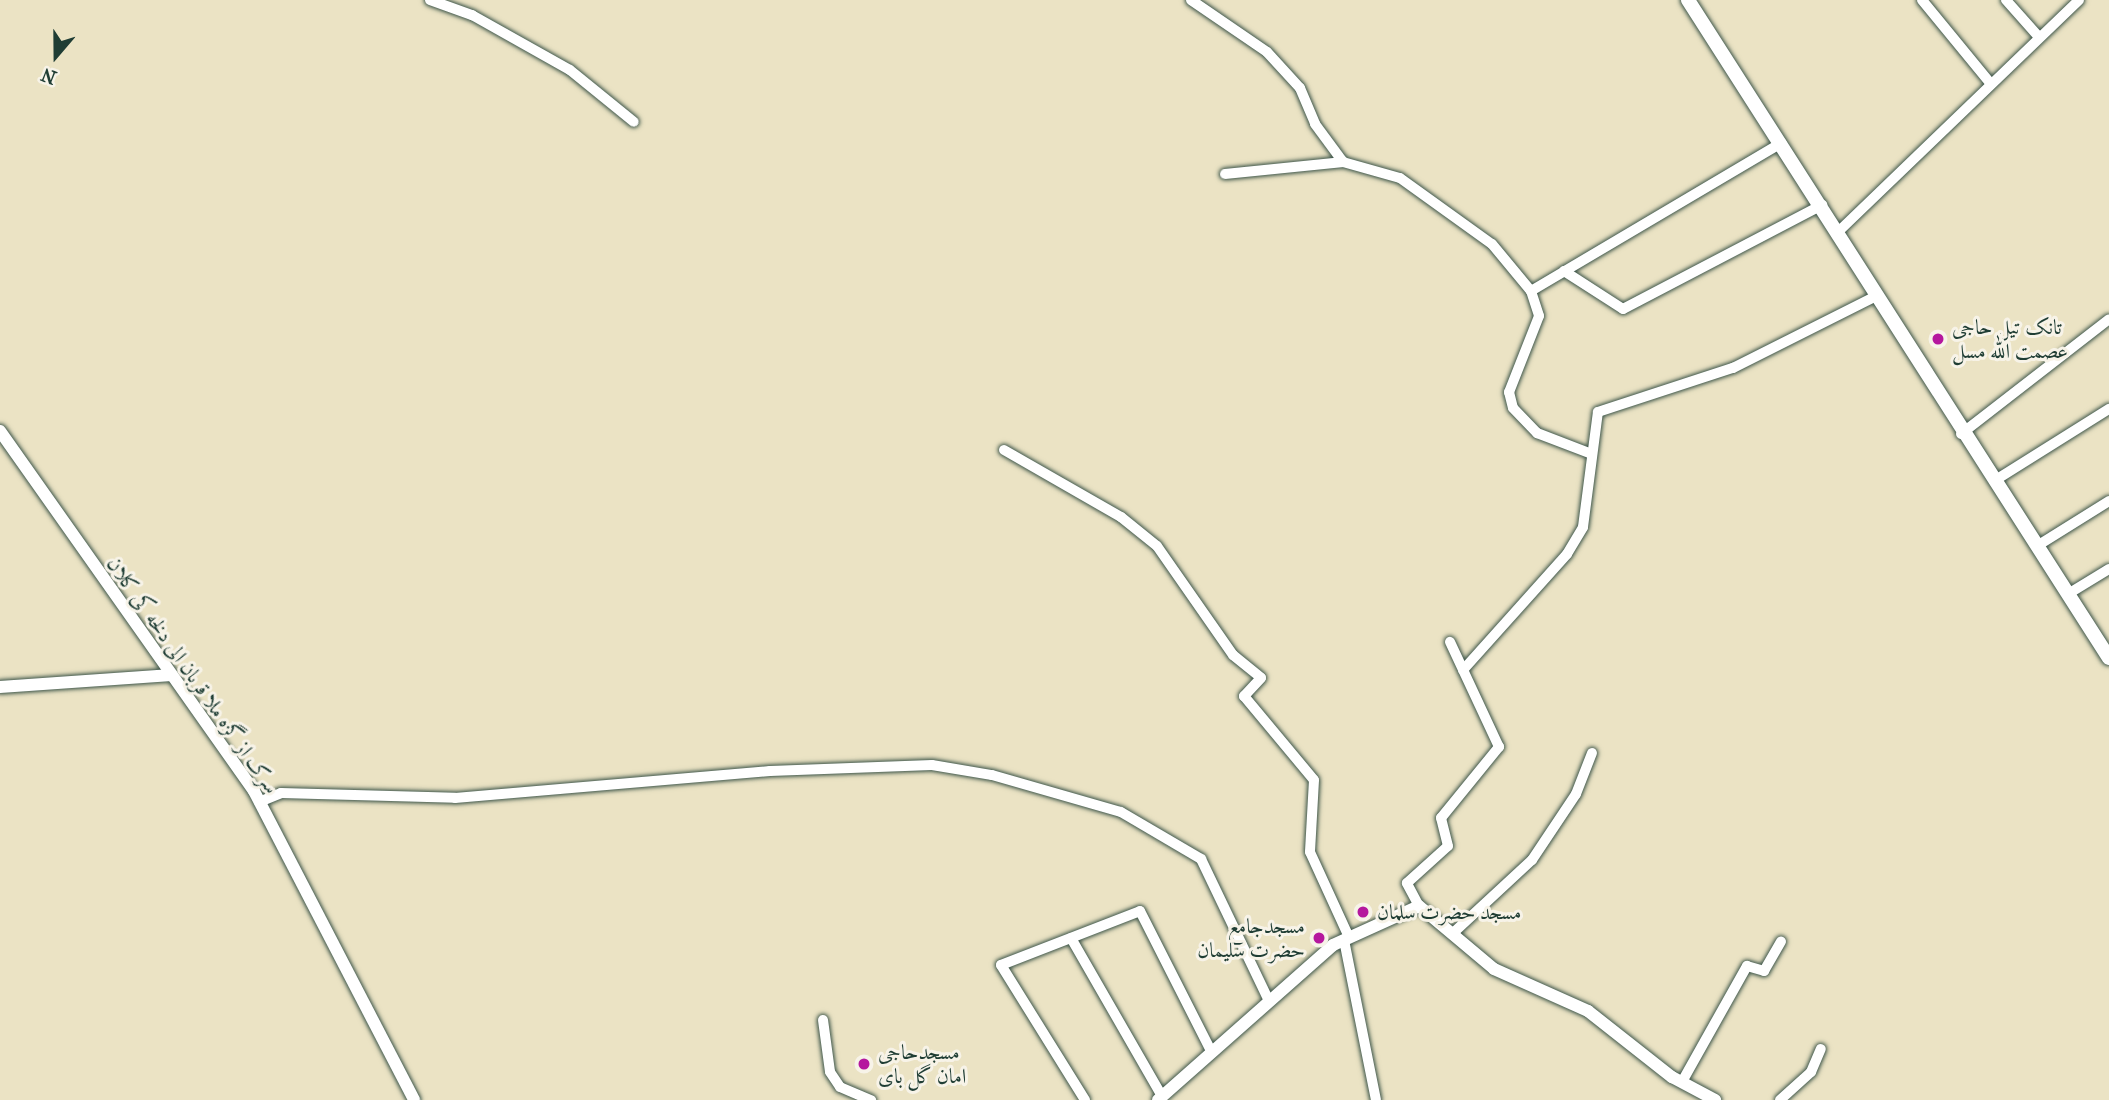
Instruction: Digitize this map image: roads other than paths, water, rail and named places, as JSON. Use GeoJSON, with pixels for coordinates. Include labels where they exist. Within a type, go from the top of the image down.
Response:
{"type":"FeatureCollection","features":[{"type":"Feature","properties":{"kind":"main road"},"geometry":{"type":"LineString","coordinates":[[1688,0],[1839,231],[1961,434],[2107,651]]}},
{"type":"Feature","properties":{"kind":"street"},"geometry":{"type":"LineString","coordinates":[[430,0],[472,15],[570,70],[635,122]]}},
{"type":"Feature","properties":{"kind":"street"},"geometry":{"type":"LineString","coordinates":[[1191,0],[1267,52],[1300,88],[1315,124],[1343,162]]}},
{"type":"Feature","properties":{"kind":"street"},"geometry":{"type":"LineString","coordinates":[[1922,0],[1991,84]]}},
{"type":"Feature","properties":{"kind":"street"},"geometry":{"type":"LineString","coordinates":[[2006,0],[2039,37]]}},
{"type":"Feature","properties":{"kind":"street"},"geometry":{"type":"LineString","coordinates":[[1839,231],[2079,0]]}},
{"type":"Feature","properties":{"kind":"street"},"geometry":{"type":"LineString","coordinates":[[1531,291],[1781,143]]}},
{"type":"Feature","properties":{"kind":"street"},"geometry":{"type":"LineString","coordinates":[[1225,174],[1343,162],[1400,178],[1431,196],[1492,244],[1531,291],[1539,316],[1509,392],[1513,408],[1537,433],[1592,454]]}},
{"type":"Feature","properties":{"kind":"street"},"geometry":{"type":"LineString","coordinates":[[1564,271],[1623,309],[1822,205]]}},
{"type":"Feature","properties":{"kind":"street"},"geometry":{"type":"LineString","coordinates":[[1463,670],[1567,554],[1583,527],[1598,412],[1733,368],[1878,295]]}},
{"type":"Feature","properties":{"kind":"street"},"geometry":{"type":"LineString","coordinates":[[1961,434],[2109,319]]}},
{"type":"Feature","properties":{"kind":"street"},"geometry":{"type":"LineString","coordinates":[[1994,481],[2109,409]]}},
{"type":"Feature","properties":{"kind":"street","name":"سرک از گزه ملا قربان الی دلخه کی کلان"},"geometry":{"type":"LineString","coordinates":[[0,430],[259,802],[414,1100]]}},
{"type":"Feature","properties":{"kind":"street"},"geometry":{"type":"LineString","coordinates":[[1004,450],[1121,517],[1157,546],[1233,655],[1261,678],[1244,696],[1314,780],[1311,852],[1346,938],[1376,1100]]}},
{"type":"Feature","properties":{"kind":"street"},"geometry":{"type":"LineString","coordinates":[[2037,545],[2109,500]]}},
{"type":"Feature","properties":{"kind":"street"},"geometry":{"type":"LineString","coordinates":[[2068,594],[2109,569]]}},
{"type":"Feature","properties":{"kind":"street"},"geometry":{"type":"LineString","coordinates":[[1450,642],[1499,747],[1441,818],[1448,846],[1407,883],[1419,906],[1494,969],[1588,1011],[1683,1080],[1716,1100]]}},
{"type":"Feature","properties":{"kind":"street"},"geometry":{"type":"LineString","coordinates":[[0,687],[172,675]]}},
{"type":"Feature","properties":{"kind":"street"},"geometry":{"type":"LineString","coordinates":[[1452,934],[1532,860],[1576,794],[1592,753]]}},
{"type":"Feature","properties":{"kind":"street"},"geometry":{"type":"LineString","coordinates":[[259,802],[281,793],[455,798],[771,771],[932,765],[992,775],[1121,812],[1201,859],[1269,1001]]}},
{"type":"Feature","properties":{"kind":"street"},"geometry":{"type":"LineString","coordinates":[[1071,938],[1160,1098],[1269,1001],[1346,938],[1419,906]]}},
{"type":"Feature","properties":{"kind":"street"},"geometry":{"type":"LineString","coordinates":[[1085,1100],[1001,965],[1140,911],[1212,1053]]}},
{"type":"Feature","properties":{"kind":"street"},"geometry":{"type":"LineString","coordinates":[[1683,1080],[1747,966],[1764,971],[1782,941]]}},
{"type":"Feature","properties":{"kind":"street"},"geometry":{"type":"LineString","coordinates":[[823,1020],[830,1072],[839,1087],[871,1100]]}},
{"type":"Feature","properties":{"kind":"street"},"geometry":{"type":"LineString","coordinates":[[1780,1100],[1811,1072],[1821,1049]]}},
{"type":"Feature","properties":{"kind":"place","name":"تانک تیل حاجی عصمت الله مسل"},"geometry":{"type":"Point","coordinates":[1938,339]}},
{"type":"Feature","properties":{"kind":"place","name":"مسجد حضرت سلمان"},"geometry":{"type":"Point","coordinates":[1363,912]}},
{"type":"Feature","properties":{"kind":"place","name":"مسجدجامع حضرت سلیمان"},"geometry":{"type":"Point","coordinates":[1319,938]}},
{"type":"Feature","properties":{"kind":"place","name":"مسجدحاجی امان گل بای"},"geometry":{"type":"Point","coordinates":[864,1064]}}]}
